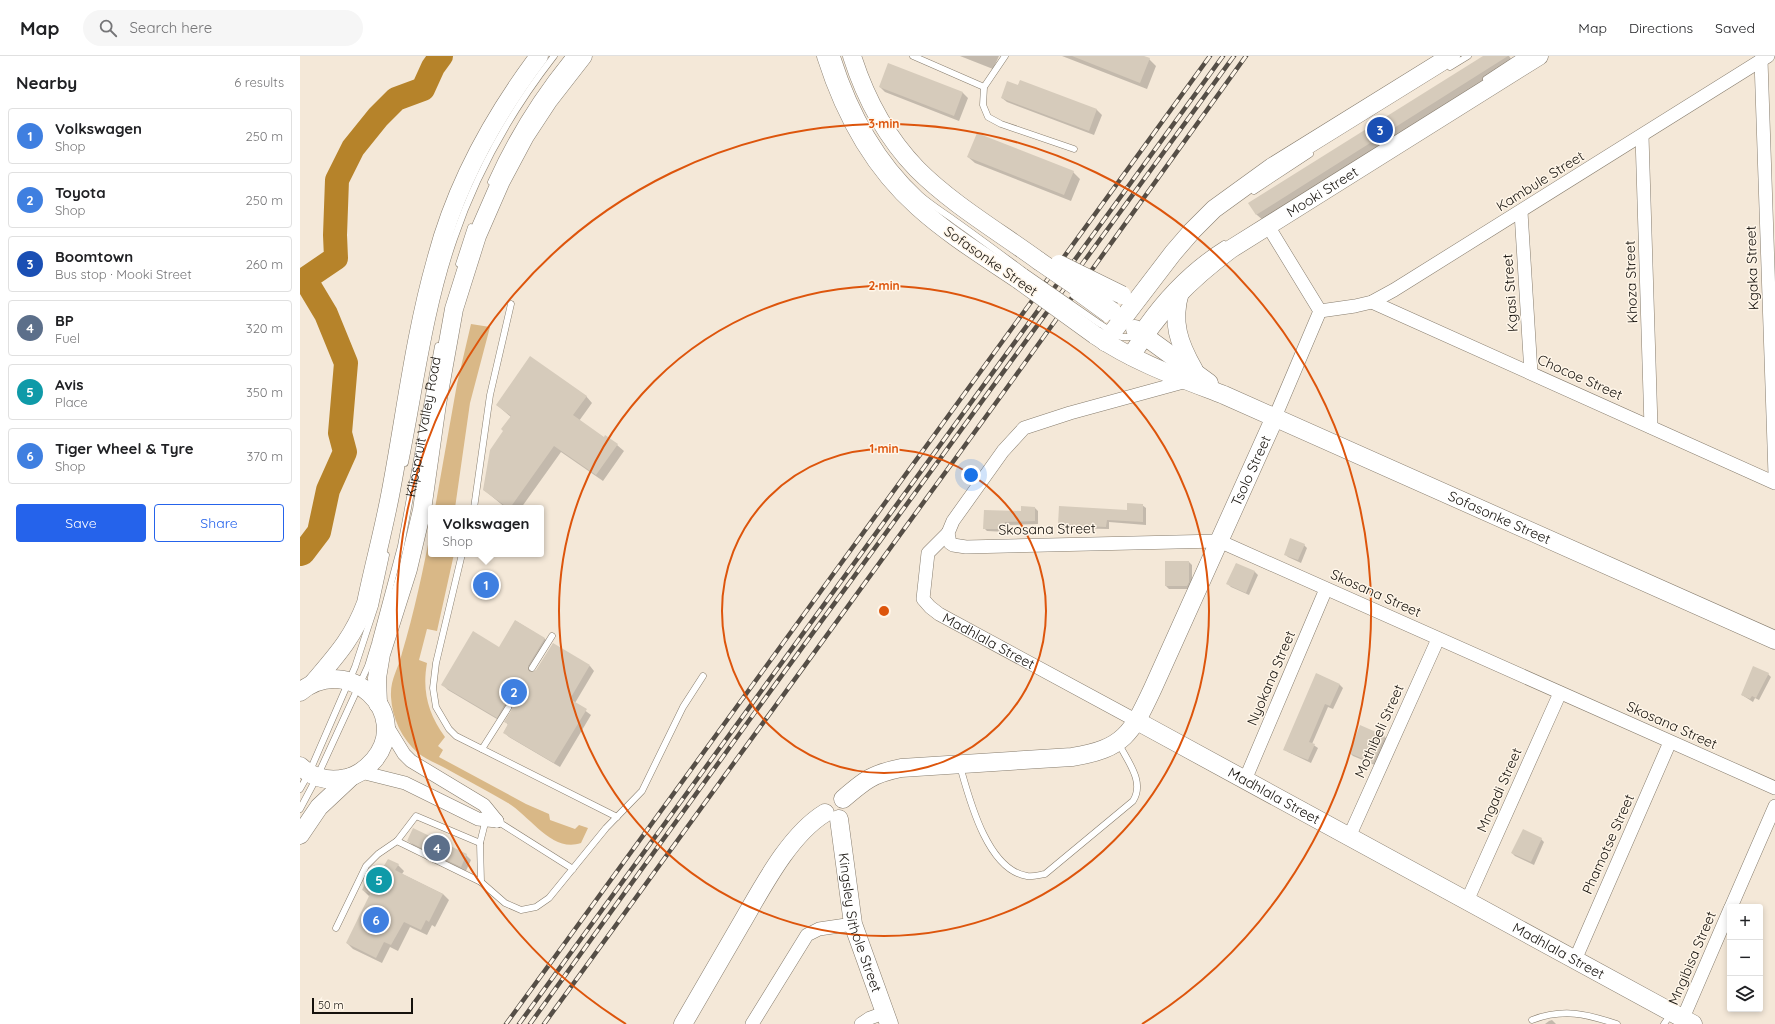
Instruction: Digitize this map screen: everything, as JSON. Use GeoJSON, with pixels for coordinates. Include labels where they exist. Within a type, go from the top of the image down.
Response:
{"type":"FeatureCollection","features":[{"type":"Feature","properties":{"kind":"main road","name":"Klipspruit Valley Road"},"geometry":{"type":"LineString","coordinates":[[306,688],[346,645],[360,620],[366,603],[392,486],[427,294],[436,258],[448,223],[470,170],[495,124],[539,56]]}},
{"type":"Feature","properties":{"kind":"main road","name":"Klipspruit Valley Road"},"geometry":{"type":"LineString","coordinates":[[378,704],[377,678],[381,654],[408,569],[422,510],[437,404],[454,309],[477,236],[501,181],[525,136],[548,101],[583,56]]}},
{"type":"Feature","properties":{"kind":"main road","name":"Sofasonke Street"},"geometry":{"type":"LineString","coordinates":[[826,56],[837,87],[861,137],[875,158],[895,184],[939,225],[1033,268],[1116,327],[1191,376],[1224,395],[1775,640]]}},
{"type":"Feature","properties":{"kind":"main road","name":"Sofasonke Street"},"geometry":{"type":"LineString","coordinates":[[852,56],[879,119],[893,140],[916,168],[956,202],[1009,239],[1033,268],[1116,327],[1131,356],[1191,376]]}},
{"type":"Feature","properties":{"kind":"main road","name":"Mooki Street"},"geometry":{"type":"LineString","coordinates":[[1116,327],[1180,291],[1212,264],[1268,226],[1539,56]]}},
{"type":"Feature","properties":{"kind":"main road","name":"Mooki Street"},"geometry":{"type":"LineString","coordinates":[[1116,327],[1133,300],[1192,231],[1214,209],[1272,167],[1447,63]]}},
{"type":"Feature","properties":{"kind":"main road"},"geometry":{"type":"LineString","coordinates":[[1033,268],[1133,300]]}},
{"type":"Feature","properties":{"kind":"main road"},"geometry":{"type":"LineString","coordinates":[[1180,291],[1176,306],[1176,329],[1191,376]]}},
{"type":"Feature","properties":{"kind":"main road","name":"Mooki Street"},"geometry":{"type":"LineString","coordinates":[[1116,327],[1131,356]]}},
{"type":"Feature","properties":{"kind":"main road","name":"Tsolo Street"},"geometry":{"type":"LineString","coordinates":[[832,816],[844,815],[847,809],[843,799],[865,780],[885,771],[901,768],[1072,757],[1093,754],[1106,749],[1124,737],[1138,721],[1274,417]]}},
{"type":"Feature","properties":{"kind":"main road"},"geometry":{"type":"LineString","coordinates":[[300,835],[320,807],[356,775],[371,764],[380,752],[384,738],[384,723],[378,704],[372,695],[354,683],[330,679],[306,688]]}},
{"type":"Feature","properties":{"kind":"main road","name":"Madhlala Street"},"geometry":{"type":"LineString","coordinates":[[1138,721],[1575,960],[1678,1020]]}},
{"type":"Feature","properties":{"kind":"main road"},"geometry":{"type":"LineString","coordinates":[[309,772],[337,780],[356,775]]}},
{"type":"Feature","properties":{"kind":"main road"},"geometry":{"type":"LineString","coordinates":[[683,1024],[768,879],[802,831],[812,821],[832,816]]}},
{"type":"Feature","properties":{"kind":"main road","name":"Kingsley Sithole Street"},"geometry":{"type":"LineString","coordinates":[[832,816],[853,924],[887,1019]]}},
{"type":"Feature","properties":{"kind":"street","name":"Kambule Street"},"geometry":{"type":"LineString","coordinates":[[1320,311],[1372,302],[1394,290],[1521,212],[1765,58]]}},
{"type":"Feature","properties":{"kind":"street","name":"Kgaka Street"},"geometry":{"type":"LineString","coordinates":[[1765,58],[1775,475]]}},
{"type":"Feature","properties":{"kind":"street","name":"Khoza Street"},"geometry":{"type":"LineString","coordinates":[[1642,136],[1651,427]]}},
{"type":"Feature","properties":{"kind":"street","name":"Kgasi Street"},"geometry":{"type":"LineString","coordinates":[[1521,212],[1531,373]]}},
{"type":"Feature","properties":{"kind":"street"},"geometry":{"type":"LineString","coordinates":[[1268,226],[1320,311]]}},
{"type":"Feature","properties":{"kind":"street","name":"Chocoe Street"},"geometry":{"type":"LineString","coordinates":[[1372,302],[1775,482]]}},
{"type":"Feature","properties":{"kind":"street","name":"Tsolo Street"},"geometry":{"type":"LineString","coordinates":[[1274,417],[1320,311]]}},
{"type":"Feature","properties":{"kind":"street","name":"Madhlala Street"},"geometry":{"type":"LineString","coordinates":[[1138,721],[939,614],[930,607],[923,599],[928,553],[948,533],[953,521],[998,458],[1024,428],[1191,376]]}},
{"type":"Feature","properties":{"kind":"street","name":"Skosana Street"},"geometry":{"type":"LineString","coordinates":[[948,533],[950,543],[953,545],[966,547],[1219,541],[1775,788]]}},
{"type":"Feature","properties":{"kind":"street","name":"Nyokana Street"},"geometry":{"type":"LineString","coordinates":[[1245,780],[1326,589]]}},
{"type":"Feature","properties":{"kind":"street","name":"Mothibeli Street"},"geometry":{"type":"LineString","coordinates":[[1350,837],[1438,639]]}},
{"type":"Feature","properties":{"kind":"street","name":"Mngadi Street"},"geometry":{"type":"LineString","coordinates":[[1467,901],[1560,693]]}},
{"type":"Feature","properties":{"kind":"street"},"geometry":{"type":"LineString","coordinates":[[356,775],[405,783],[478,818],[491,817],[484,805],[417,766],[404,754],[384,723]]}},
{"type":"Feature","properties":{"kind":"street","name":"Phamotse Street"},"geometry":{"type":"LineString","coordinates":[[1575,960],[1670,742]]}},
{"type":"Feature","properties":{"kind":"street","name":"Mngibisa Street"},"geometry":{"type":"LineString","coordinates":[[1733,904],[1775,806]]}},
{"type":"Feature","properties":{"kind":"street","name":"Mngibisa Street"},"geometry":{"type":"LineString","coordinates":[[1678,1020],[1727,916]]}},
{"type":"Feature","properties":{"kind":"street"},"geometry":{"type":"LineString","coordinates":[[752,1024],[807,935],[819,929],[853,924]]}},
{"type":"Feature","properties":{"kind":"street"},"geometry":{"type":"LineString","coordinates":[[862,1024],[870,1018],[887,1019]]}},
{"type":"Feature","properties":{"kind":"lane","name":"Klipspruit Valley Road"},"geometry":{"type":"LineString","coordinates":[[403,472],[434,312],[454,239],[480,176],[536,79],[554,56]]}},
{"type":"Feature","properties":{"kind":"lane"},"geometry":{"type":"LineString","coordinates":[[488,190],[519,128],[544,88],[569,56]]}},
{"type":"Feature","properties":{"kind":"lane"},"geometry":{"type":"LineString","coordinates":[[836,56],[844,79],[862,118],[880,149],[903,177],[920,195],[1033,268]]}},
{"type":"Feature","properties":{"kind":"lane"},"geometry":{"type":"LineString","coordinates":[[844,56],[852,78]]}},
{"type":"Feature","properties":{"kind":"lane"},"geometry":{"type":"LineString","coordinates":[[913,56],[984,87]]}},
{"type":"Feature","properties":{"kind":"lane"},"geometry":{"type":"LineString","coordinates":[[1005,56],[984,87],[983,105],[988,117],[1000,124],[1074,149]]}},
{"type":"Feature","properties":{"kind":"lane","name":"Mooki Street"},"geometry":{"type":"LineString","coordinates":[[1447,63],[1468,56]]}},
{"type":"Feature","properties":{"kind":"lane"},"geometry":{"type":"LineString","coordinates":[[1480,82],[1521,56]]}},
{"type":"Feature","properties":{"kind":"lane"},"geometry":{"type":"LineString","coordinates":[[856,86],[859,93]]}},
{"type":"Feature","properties":{"kind":"lane"},"geometry":{"type":"LineString","coordinates":[[862,100],[872,120]]}},
{"type":"Feature","properties":{"kind":"lane"},"geometry":{"type":"LineString","coordinates":[[891,149],[896,155]]}},
{"type":"Feature","properties":{"kind":"lane"},"geometry":{"type":"LineString","coordinates":[[1247,195],[1318,149]]}},
{"type":"Feature","properties":{"kind":"lane"},"geometry":{"type":"LineString","coordinates":[[456,274],[467,236],[473,223]]}},
{"type":"Feature","properties":{"kind":"lane","name":"Mooki Street"},"geometry":{"type":"LineString","coordinates":[[1133,300],[1182,249],[1210,223]]}},
{"type":"Feature","properties":{"kind":"lane","name":"Mooki Street"},"geometry":{"type":"LineString","coordinates":[[1116,327],[1169,290],[1190,269],[1231,239]]}},
{"type":"Feature","properties":{"kind":"lane"},"geometry":{"type":"LineString","coordinates":[[1070,293],[1116,327]]}},
{"type":"Feature","properties":{"kind":"lane"},"geometry":{"type":"LineString","coordinates":[[474,505],[488,406],[511,304]]}},
{"type":"Feature","properties":{"kind":"lane","name":"Klipspruit Valley Road"},"geometry":{"type":"LineString","coordinates":[[300,809],[309,772],[354,683],[368,666],[401,546],[440,340]]}},
{"type":"Feature","properties":{"kind":"lane","name":"Klipspruit Valley Road"},"geometry":{"type":"LineString","coordinates":[[300,789],[354,683],[375,606],[388,547]]}},
{"type":"Feature","properties":{"kind":"lane"},"geometry":{"type":"LineString","coordinates":[[461,557],[436,663],[433,688],[436,707],[449,729],[456,736],[618,817]]}},
{"type":"Feature","properties":{"kind":"lane"},"geometry":{"type":"LineString","coordinates":[[532,668],[552,636]]}},
{"type":"Feature","properties":{"kind":"lane"},"geometry":{"type":"LineString","coordinates":[[397,841],[481,882],[505,903],[521,910],[536,907],[549,898],[606,828],[642,791],[683,707],[703,676]]}},
{"type":"Feature","properties":{"kind":"lane"},"geometry":{"type":"LineString","coordinates":[[482,749],[508,708]]}},
{"type":"Feature","properties":{"kind":"lane"},"geometry":{"type":"LineString","coordinates":[[960,764],[970,805],[986,839],[1004,864],[1017,873],[1035,877],[1045,874],[1133,801],[1137,795],[1137,782],[1117,742]]}},
{"type":"Feature","properties":{"kind":"lane"},"geometry":{"type":"LineString","coordinates":[[336,928],[366,866],[378,854],[397,841],[416,816],[480,843]]}},
{"type":"Feature","properties":{"kind":"lane"},"geometry":{"type":"LineString","coordinates":[[481,882],[480,843],[491,817],[573,868]]}},
{"type":"Feature","properties":{"kind":"lane"},"geometry":{"type":"LineString","coordinates":[[1532,1020],[1558,1012],[1599,1018],[1617,1024]]}},
{"type":"Feature","properties":{"kind":"shaded area"},"geometry":{"type":"Polygon","coordinates":[[[471,324],[490,327],[470,403],[455,505],[436,505],[457,384],[471,324]]]}},
{"type":"Feature","properties":{"kind":"shaded area"},"geometry":{"type":"Polygon","coordinates":[[[428,543],[428,557],[453,557],[437,631],[427,629],[419,660],[427,663],[425,683],[428,702],[434,720],[445,737],[438,746],[443,750],[439,757],[526,804],[549,814],[550,820],[575,829],[579,825],[588,828],[581,843],[570,845],[561,843],[551,838],[508,803],[421,755],[412,747],[403,735],[393,713],[391,691],[410,623],[428,543]]]}},
{"type":"Feature","properties":{"kind":"building"},"geometry":{"type":"Polygon","coordinates":[[[1072,56],[1144,56],[1150,58],[1140,83],[1072,56]]]}},
{"type":"Feature","properties":{"kind":"building"},"geometry":{"type":"Polygon","coordinates":[[[1483,56],[1508,56],[1256,215],[1248,203],[1483,56]]]}},
{"type":"Feature","properties":{"kind":"building"},"geometry":{"type":"Polygon","coordinates":[[[888,63],[963,92],[954,116],[879,87],[888,63]]]}},
{"type":"Feature","properties":{"kind":"building"},"geometry":{"type":"Polygon","coordinates":[[[1020,80],[1097,109],[1089,131],[1001,98],[1007,81],[1018,85],[1020,80]]]}},
{"type":"Feature","properties":{"kind":"building"},"geometry":{"type":"Polygon","coordinates":[[[977,133],[1074,171],[1064,195],[967,157],[977,133]]]}},
{"type":"Feature","properties":{"kind":"building"},"geometry":{"type":"Polygon","coordinates":[[[530,356],[587,396],[573,415],[604,437],[605,435],[618,444],[596,475],[554,446],[512,505],[504,505],[483,490],[490,450],[503,431],[501,429],[511,416],[496,405],[530,356]]]}},
{"type":"Feature","properties":{"kind":"building"},"geometry":{"type":"Polygon","coordinates":[[[1127,503],[1143,504],[1143,522],[1107,520],[1106,527],[1058,525],[1059,506],[1127,510],[1127,503]]]}},
{"type":"Feature","properties":{"kind":"building"},"geometry":{"type":"Polygon","coordinates":[[[1021,506],[1035,507],[1035,521],[1005,522],[1004,529],[983,529],[984,510],[1021,511],[1021,506]]]}},
{"type":"Feature","properties":{"kind":"building"},"geometry":{"type":"Polygon","coordinates":[[[1290,538],[1305,544],[1298,560],[1284,555],[1290,538]]]}},
{"type":"Feature","properties":{"kind":"building"},"geometry":{"type":"Polygon","coordinates":[[[1165,561],[1189,561],[1189,582],[1187,586],[1165,586],[1165,561]]]}},
{"type":"Feature","properties":{"kind":"building"},"geometry":{"type":"Polygon","coordinates":[[[1236,563],[1255,571],[1246,593],[1226,584],[1236,563]]]}},
{"type":"Feature","properties":{"kind":"building"},"geometry":{"type":"Polygon","coordinates":[[[515,620],[545,638],[528,666],[528,670],[530,672],[536,670],[553,643],[590,665],[570,699],[587,709],[554,763],[503,733],[508,724],[504,722],[512,709],[511,704],[504,705],[497,718],[441,685],[473,631],[499,647],[515,620]]]}},
{"type":"Feature","properties":{"kind":"building"},"geometry":{"type":"Polygon","coordinates":[[[1753,666],[1769,673],[1756,698],[1752,696],[1750,699],[1741,695],[1753,666]]]}},
{"type":"Feature","properties":{"kind":"building"},"geometry":{"type":"Polygon","coordinates":[[[1316,673],[1340,684],[1330,706],[1325,704],[1309,742],[1315,744],[1308,760],[1283,750],[1316,673]]]}},
{"type":"Feature","properties":{"kind":"building"},"geometry":{"type":"Polygon","coordinates":[[[1360,725],[1385,736],[1373,763],[1349,753],[1360,725]]]}},
{"type":"Feature","properties":{"kind":"building"},"geometry":{"type":"Polygon","coordinates":[[[413,828],[467,854],[461,867],[407,841],[413,828]]]}},
{"type":"Feature","properties":{"kind":"building"},"geometry":{"type":"Polygon","coordinates":[[[1523,829],[1542,838],[1531,862],[1511,853],[1523,829]]]}},
{"type":"Feature","properties":{"kind":"building"},"geometry":{"type":"Polygon","coordinates":[[[388,859],[399,864],[395,870],[443,894],[429,922],[426,920],[421,930],[404,922],[391,945],[384,942],[376,958],[346,943],[370,894],[362,890],[374,865],[382,869],[388,859]]]}},
{"type":"Feature","properties":{"kind":"waterway"},"geometry":{"type":"LineString","coordinates":[[300,554],[303,553],[319,532],[328,490],[345,452],[340,433],[346,363],[326,314],[305,279],[336,258],[335,235],[337,180],[353,148],[378,117],[396,99],[423,89],[433,67],[441,56]]}},
{"type":"Feature","properties":{"kind":"railway"},"geometry":{"type":"LineString","coordinates":[[506,1024],[1210,56]]}},
{"type":"Feature","properties":{"kind":"railway"},"geometry":{"type":"LineString","coordinates":[[519,1024],[1223,56]]}},
{"type":"Feature","properties":{"kind":"railway"},"geometry":{"type":"LineString","coordinates":[[530,1024],[753,715],[1234,56]]}},
{"type":"Feature","properties":{"kind":"railway"},"geometry":{"type":"LineString","coordinates":[[544,1024],[1014,378],[1246,56]]}},
{"type":"Feature","properties":{"kind":"place","name":"Boomtown"},"geometry":{"type":"Point","coordinates":[1380,130]}},
{"type":"Feature","properties":{"kind":"place","name":"Volkswagen"},"geometry":{"type":"Point","coordinates":[486,585]}},
{"type":"Feature","properties":{"kind":"place","name":"Toyota"},"geometry":{"type":"Point","coordinates":[514,692]}},
{"type":"Feature","properties":{"kind":"place","name":"BP"},"geometry":{"type":"Point","coordinates":[437,848]}},
{"type":"Feature","properties":{"kind":"place","name":"Avis"},"geometry":{"type":"Point","coordinates":[379,880]}},
{"type":"Feature","properties":{"kind":"place","name":"Tiger Wheel & Tyre"},"geometry":{"type":"Point","coordinates":[376,920]}}]}
